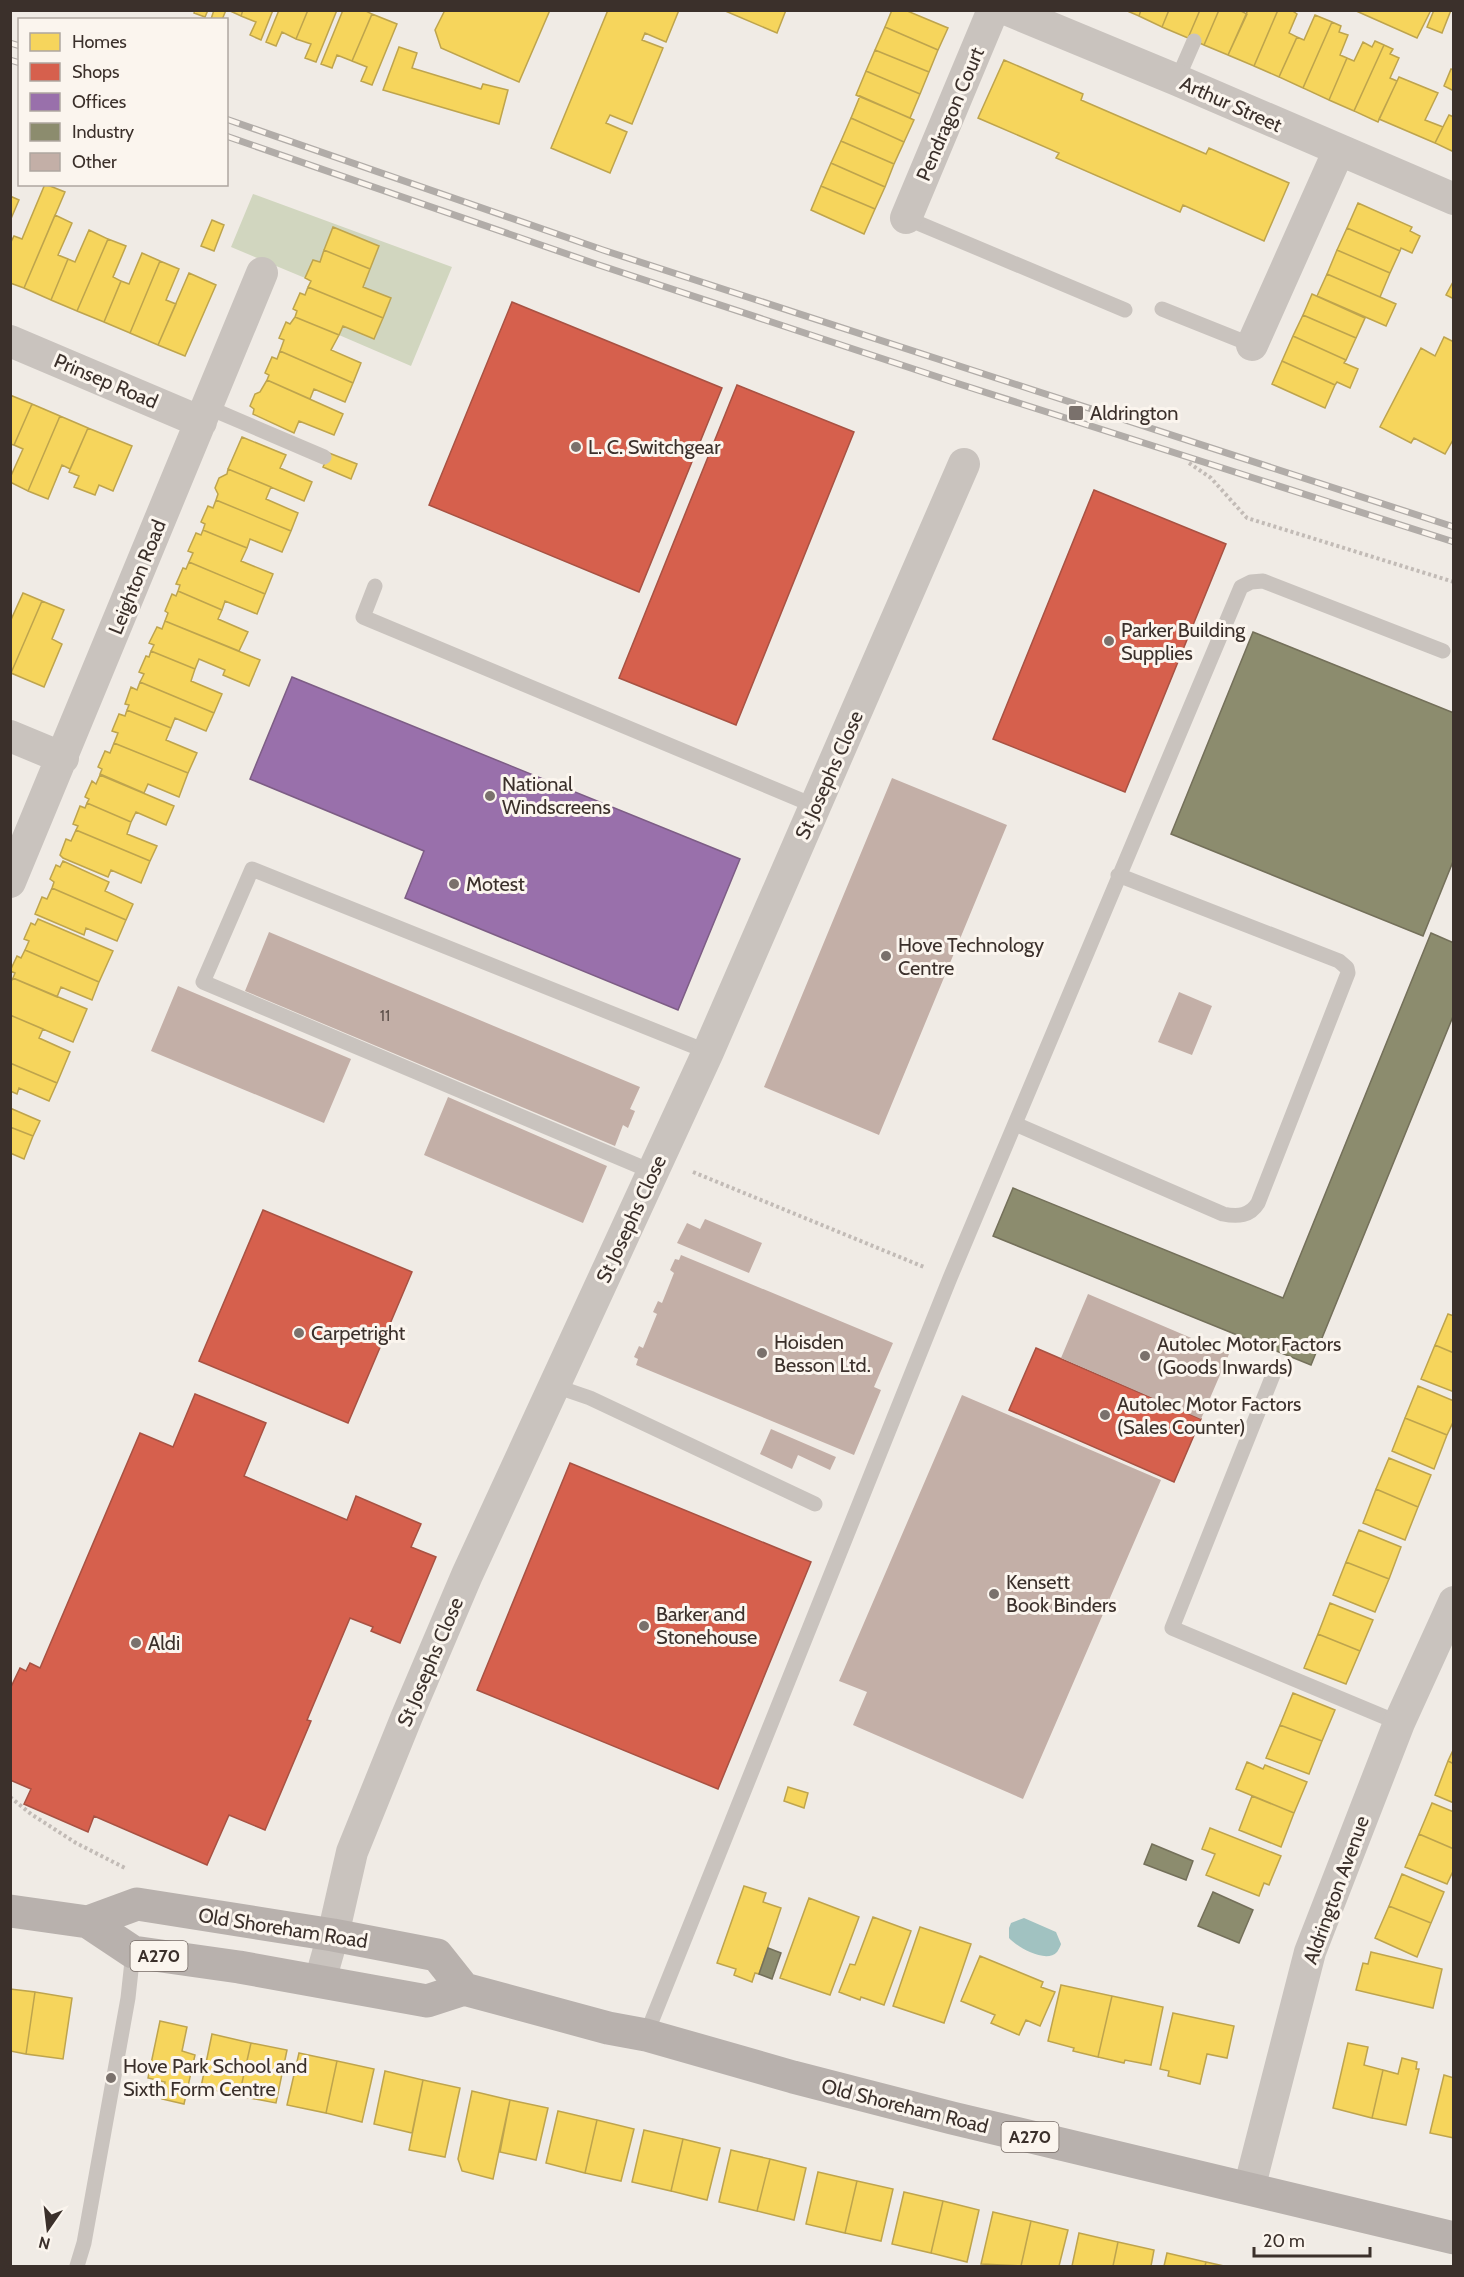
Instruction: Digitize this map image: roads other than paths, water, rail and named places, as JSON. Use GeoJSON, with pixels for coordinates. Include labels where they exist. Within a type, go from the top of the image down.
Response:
{"type":"FeatureCollection","features":[{"type":"Feature","properties":{"kind":"main road","name":"Old Shoreham Road"},"geometry":{"type":"LineString","coordinates":[[88,1922],[137,1904],[333,1935],[437,1955],[464,1989]]}},
{"type":"Feature","properties":{"kind":"main road","name":"Old Shoreham Road"},"geometry":{"type":"LineString","coordinates":[[10,1911],[88,1922],[133,1952],[320,1981],[427,2001],[464,1989],[608,2028],[646,2035],[793,2077],[941,2115],[1454,2238]]}},
{"type":"Feature","properties":{"kind":"street","name":"Pendragon Court"},"geometry":{"type":"LineString","coordinates":[[906,218],[993,10]]}},
{"type":"Feature","properties":{"kind":"street","name":"Arthur Street"},"geometry":{"type":"LineString","coordinates":[[1008,10],[1454,199]]}},
{"type":"Feature","properties":{"kind":"street"},"geometry":{"type":"LineString","coordinates":[[1252,345],[1339,150]]}},
{"type":"Feature","properties":{"kind":"street","name":"Leighton Road"},"geometry":{"type":"LineString","coordinates":[[10,882],[262,273]]}},
{"type":"Feature","properties":{"kind":"street","name":"Prinsep Road"},"geometry":{"type":"LineString","coordinates":[[10,341],[204,415]]}},
{"type":"Feature","properties":{"kind":"street","name":"St Josephs Close"},"geometry":{"type":"LineString","coordinates":[[320,1981],[352,1852],[407,1716],[467,1575],[708,1052],[964,464]]}},
{"type":"Feature","properties":{"kind":"street"},"geometry":{"type":"LineString","coordinates":[[10,736],[63,758]]}},
{"type":"Feature","properties":{"kind":"street","name":"Aldrington Avenue"},"geometry":{"type":"LineString","coordinates":[[1249,2189],[1310,1952],[1399,1722],[1454,1602]]}},
{"type":"Feature","properties":{"kind":"lane"},"geometry":{"type":"LineString","coordinates":[[1177,80],[1194,41]]}},
{"type":"Feature","properties":{"kind":"lane"},"geometry":{"type":"LineString","coordinates":[[906,218],[1125,310]]}},
{"type":"Feature","properties":{"kind":"lane"},"geometry":{"type":"LineString","coordinates":[[1162,309],[1252,345]]}},
{"type":"Feature","properties":{"kind":"lane","name":"Prinsep Road"},"geometry":{"type":"LineString","coordinates":[[204,415],[324,457]]}},
{"type":"Feature","properties":{"kind":"lane"},"geometry":{"type":"LineString","coordinates":[[646,2035],[950,1278],[1241,587],[1251,582],[1263,581],[1443,651]]}},
{"type":"Feature","properties":{"kind":"lane"},"geometry":{"type":"LineString","coordinates":[[375,586],[363,617],[815,806]]}},
{"type":"Feature","properties":{"kind":"lane"},"geometry":{"type":"LineString","coordinates":[[656,1165],[203,982],[252,869],[708,1052]]}},
{"type":"Feature","properties":{"kind":"lane"},"geometry":{"type":"LineString","coordinates":[[1015,1124],[1223,1214],[1242,1216],[1249,1213],[1258,1203],[1348,973],[1347,968],[1339,961],[1118,875]]}},
{"type":"Feature","properties":{"kind":"lane"},"geometry":{"type":"LineString","coordinates":[[1273,1375],[1172,1628],[1399,1722]]}},
{"type":"Feature","properties":{"kind":"lane"},"geometry":{"type":"LineString","coordinates":[[555,1386],[590,1398],[815,1504]]}},
{"type":"Feature","properties":{"kind":"lane"},"geometry":{"type":"LineString","coordinates":[[77,2266],[84,2242],[128,1998],[133,1952]]}},
{"type":"Feature","properties":{"kind":"water"},"geometry":{"type":"Polygon","coordinates":[[[1024,1918],[1056,1932],[1061,1944],[1057,1952],[1046,1956],[1032,1953],[1009,1938],[1011,1923],[1024,1918]]]}},
{"type":"Feature","properties":{"kind":"railway"},"geometry":{"type":"LineString","coordinates":[[10,43],[18,45]]}},
{"type":"Feature","properties":{"kind":"railway"},"geometry":{"type":"LineString","coordinates":[[10,60],[18,62]]}},
{"type":"Feature","properties":{"kind":"railway"},"geometry":{"type":"LineString","coordinates":[[228,120],[603,250],[1454,527]]}},
{"type":"Feature","properties":{"kind":"railway"},"geometry":{"type":"LineString","coordinates":[[228,137],[593,263],[953,382],[1454,542]]}},
{"type":"Feature","properties":{"kind":"place","name":"Aldrington"},"geometry":{"type":"Point","coordinates":[1076,413]}},
{"type":"Feature","properties":{"kind":"place","name":"L. C. Switchgear"},"geometry":{"type":"Point","coordinates":[576,447]}},
{"type":"Feature","properties":{"kind":"place","name":"Parker Building Supplies"},"geometry":{"type":"Point","coordinates":[1109,641]}},
{"type":"Feature","properties":{"kind":"place","name":"National Windscreens"},"geometry":{"type":"Point","coordinates":[490,796]}},
{"type":"Feature","properties":{"kind":"place","name":"Motest"},"geometry":{"type":"Point","coordinates":[454,884]}},
{"type":"Feature","properties":{"kind":"place","name":"Hove Technology Centre"},"geometry":{"type":"Point","coordinates":[886,956]}},
{"type":"Feature","properties":{"kind":"place","name":"Carpetright"},"geometry":{"type":"Point","coordinates":[299,1333]}},
{"type":"Feature","properties":{"kind":"place","name":"Hoisden Besson Ltd."},"geometry":{"type":"Point","coordinates":[762,1353]}},
{"type":"Feature","properties":{"kind":"place","name":"Autolec Motor Factors (Goods Inwards)"},"geometry":{"type":"Point","coordinates":[1145,1356]}},
{"type":"Feature","properties":{"kind":"place","name":"Autolec Motor Factors (Sales Counter)"},"geometry":{"type":"Point","coordinates":[1105,1415]}},
{"type":"Feature","properties":{"kind":"place","name":"Kensett Book Binders"},"geometry":{"type":"Point","coordinates":[994,1594]}},
{"type":"Feature","properties":{"kind":"place","name":"Barker and Stonehouse"},"geometry":{"type":"Point","coordinates":[644,1626]}},
{"type":"Feature","properties":{"kind":"place","name":"Aldi"},"geometry":{"type":"Point","coordinates":[136,1643]}},
{"type":"Feature","properties":{"kind":"place","name":"Hove Park School and Sixth Form Centre"},"geometry":{"type":"Point","coordinates":[111,2078]}}]}
